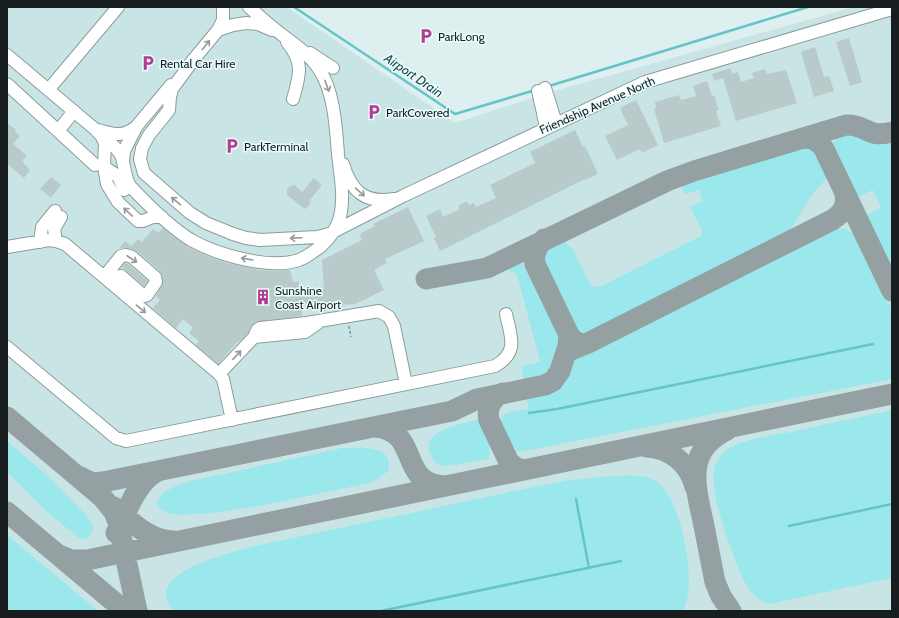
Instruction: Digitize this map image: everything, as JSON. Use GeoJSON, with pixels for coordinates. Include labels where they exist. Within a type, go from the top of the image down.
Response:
{"type":"FeatureCollection","features":[{"type":"Feature","properties":{"kind":"street"},"geometry":{"type":"LineString","coordinates":[[49,89],[118,7]]}},
{"type":"Feature","properties":{"kind":"street"},"geometry":{"type":"LineString","coordinates":[[99,134],[117,135],[130,131],[136,126],[218,30],[223,20],[223,7]]}},
{"type":"Feature","properties":{"kind":"street"},"geometry":{"type":"LineString","coordinates":[[249,7],[280,34],[296,55],[299,72],[292,99]]}},
{"type":"Feature","properties":{"kind":"street","name":"Friendship Avenue North"},"geometry":{"type":"LineString","coordinates":[[333,232],[403,196],[645,82],[892,9]]}},
{"type":"Feature","properties":{"kind":"street"},"geometry":{"type":"LineString","coordinates":[[218,30],[233,25],[246,23],[258,24],[280,34],[333,68]]}},
{"type":"Feature","properties":{"kind":"street"},"geometry":{"type":"LineString","coordinates":[[7,55],[49,89],[117,149],[121,156],[130,186],[157,217],[185,236],[200,244],[232,256],[258,261],[284,262],[302,259],[322,244],[333,232],[340,218],[342,200],[338,145],[328,86],[320,70],[308,54],[296,44]]}},
{"type":"Feature","properties":{"kind":"street"},"geometry":{"type":"LineString","coordinates":[[177,118],[171,111],[170,106],[172,89],[194,59]]}},
{"type":"Feature","properties":{"kind":"street"},"geometry":{"type":"LineString","coordinates":[[288,82],[293,80],[299,72]]}},
{"type":"Feature","properties":{"kind":"street"},"geometry":{"type":"LineString","coordinates":[[7,84],[58,131],[100,166],[107,184],[123,208],[138,221],[157,217]]}},
{"type":"Feature","properties":{"kind":"street"},"geometry":{"type":"LineString","coordinates":[[541,90],[551,126]]}},
{"type":"Feature","properties":{"kind":"street"},"geometry":{"type":"LineString","coordinates":[[170,106],[169,110],[145,141],[141,154],[142,168],[145,175],[190,213],[219,230],[253,239],[317,237],[333,232]]}},
{"type":"Feature","properties":{"kind":"street"},"geometry":{"type":"LineString","coordinates":[[58,131],[74,111]]}},
{"type":"Feature","properties":{"kind":"street"},"geometry":{"type":"LineString","coordinates":[[123,163],[124,151],[136,126]]}},
{"type":"Feature","properties":{"kind":"street"},"geometry":{"type":"LineString","coordinates":[[99,134],[105,143],[100,166]]}},
{"type":"Feature","properties":{"kind":"street","name":"Friendship Avenue North"},"geometry":{"type":"LineString","coordinates":[[338,145],[346,174],[356,189],[365,197],[380,200],[394,199],[403,196]]}},
{"type":"Feature","properties":{"kind":"street"},"geometry":{"type":"LineString","coordinates":[[40,242],[42,227],[58,214],[54,229],[56,241]]}},
{"type":"Feature","properties":{"kind":"street"},"geometry":{"type":"LineString","coordinates":[[7,247],[56,241],[65,244],[220,374],[223,379],[232,420]]}},
{"type":"Feature","properties":{"kind":"street"},"geometry":{"type":"LineString","coordinates":[[220,374],[254,337],[305,332],[322,321],[379,311],[389,317],[394,326],[406,384]]}},
{"type":"Feature","properties":{"kind":"street"},"geometry":{"type":"LineString","coordinates":[[7,347],[116,438],[132,440],[495,366],[504,361],[511,349],[506,314]]}},
{"type":"Feature","properties":{"kind":"shaded area","name":"Sunshine Coast Airport"},"geometry":{"type":"Polygon","coordinates":[[[7,7],[287,7],[455,123],[551,92],[854,7],[892,7],[892,611],[7,611],[7,7]]]}},
{"type":"Feature","properties":{"kind":"shaded area"},"geometry":{"type":"Polygon","coordinates":[[[850,131],[879,141],[892,139],[892,275],[864,216],[881,208],[873,190],[855,198],[833,152],[833,144],[839,135],[850,131]]]}},
{"type":"Feature","properties":{"kind":"shaded area"},"geometry":{"type":"Polygon","coordinates":[[[803,147],[817,152],[822,160],[827,178],[810,197],[789,233],[782,240],[591,335],[581,335],[576,332],[542,264],[542,254],[546,247],[562,238],[573,250],[590,284],[595,287],[600,287],[701,236],[702,230],[690,207],[703,201],[699,190],[685,194],[679,183],[789,149],[803,147]]]}},
{"type":"Feature","properties":{"kind":"shaded area"},"geometry":{"type":"Polygon","coordinates":[[[836,228],[848,230],[858,238],[863,245],[892,311],[892,379],[519,452],[504,432],[501,427],[502,417],[510,412],[529,409],[526,395],[546,391],[558,385],[562,381],[569,367],[572,356],[825,230],[836,228]]]}},
{"type":"Feature","properties":{"kind":"shaded area"},"geometry":{"type":"Polygon","coordinates":[[[513,262],[522,263],[531,269],[561,331],[559,354],[552,371],[548,374],[524,381],[521,366],[540,362],[517,274],[508,270],[468,285],[513,262]]]}},
{"type":"Feature","properties":{"kind":"shaded area"},"geometry":{"type":"Polygon","coordinates":[[[892,410],[892,578],[769,604],[761,600],[748,587],[743,579],[723,524],[717,502],[714,479],[714,469],[719,458],[735,445],[748,440],[892,410]]]}},
{"type":"Feature","properties":{"kind":"shaded area"},"geometry":{"type":"Polygon","coordinates":[[[479,419],[489,444],[489,459],[447,466],[438,464],[434,461],[430,454],[429,446],[431,439],[445,429],[479,419]]]}},
{"type":"Feature","properties":{"kind":"shaded area"},"geometry":{"type":"Polygon","coordinates":[[[7,441],[49,477],[87,516],[93,525],[92,533],[87,538],[79,538],[48,513],[7,472],[7,441]]]}},
{"type":"Feature","properties":{"kind":"shaded area"},"geometry":{"type":"Polygon","coordinates":[[[342,448],[366,448],[381,451],[389,462],[388,471],[370,483],[254,507],[213,513],[180,515],[167,513],[157,506],[157,501],[164,493],[173,487],[184,483],[342,448]]]}},
{"type":"Feature","properties":{"kind":"shaded area"},"geometry":{"type":"Polygon","coordinates":[[[610,476],[651,478],[665,490],[673,504],[680,522],[688,563],[689,582],[687,599],[683,611],[173,611],[168,603],[166,594],[169,584],[177,576],[188,569],[215,557],[251,547],[519,490],[570,480],[610,476]]]}},
{"type":"Feature","properties":{"kind":"shaded area"},"geometry":{"type":"Polygon","coordinates":[[[7,535],[98,611],[14,611],[7,608],[7,535]]]}},
{"type":"Feature","properties":{"kind":"building"},"geometry":{"type":"Polygon","coordinates":[[[849,38],[862,82],[850,86],[836,42],[849,38]]]}},
{"type":"Feature","properties":{"kind":"building"},"geometry":{"type":"Polygon","coordinates":[[[815,47],[824,77],[829,76],[834,91],[814,97],[801,52],[815,47]]]}},
{"type":"Feature","properties":{"kind":"building"},"geometry":{"type":"Polygon","coordinates":[[[731,68],[732,74],[738,72],[741,82],[754,78],[752,73],[765,69],[767,74],[786,70],[797,103],[736,121],[723,78],[714,81],[712,74],[731,68]]]}},
{"type":"Feature","properties":{"kind":"building"},"geometry":{"type":"Polygon","coordinates":[[[707,81],[719,110],[716,111],[721,126],[664,143],[654,109],[656,108],[655,102],[679,95],[681,100],[696,96],[693,86],[707,81]]]}},
{"type":"Feature","properties":{"kind":"building"},"geometry":{"type":"Polygon","coordinates":[[[636,100],[658,145],[642,153],[640,149],[617,160],[605,136],[628,125],[620,108],[636,100]]]}},
{"type":"Feature","properties":{"kind":"building"},"geometry":{"type":"Polygon","coordinates":[[[7,123],[16,130],[15,132],[20,136],[13,144],[27,156],[22,161],[30,170],[24,178],[7,164],[7,123]]]}},
{"type":"Feature","properties":{"kind":"building"},"geometry":{"type":"Polygon","coordinates":[[[575,130],[583,147],[585,146],[598,174],[585,179],[440,251],[434,238],[436,237],[426,216],[440,209],[443,217],[460,209],[458,206],[467,201],[469,205],[474,203],[476,207],[496,198],[490,185],[535,163],[530,152],[575,130]]]}},
{"type":"Feature","properties":{"kind":"building"},"geometry":{"type":"Polygon","coordinates":[[[51,177],[61,185],[51,198],[40,189],[51,177]]]}},
{"type":"Feature","properties":{"kind":"building"},"geometry":{"type":"Polygon","coordinates":[[[314,178],[322,185],[309,201],[311,203],[305,209],[287,195],[287,190],[290,186],[295,185],[302,192],[314,178]]]}},
{"type":"Feature","properties":{"kind":"building","name":"Sunshine Coast Airport"},"geometry":{"type":"Polygon","coordinates":[[[408,207],[424,241],[385,259],[387,263],[374,270],[384,290],[355,304],[326,306],[325,302],[301,304],[302,316],[256,322],[250,327],[248,333],[239,342],[238,341],[218,364],[196,345],[199,341],[189,333],[193,328],[183,319],[176,328],[153,308],[160,300],[156,296],[163,283],[160,271],[137,251],[128,248],[119,248],[125,241],[131,246],[138,239],[142,242],[153,229],[158,233],[163,228],[188,247],[227,263],[259,270],[290,270],[293,282],[299,281],[299,291],[324,289],[322,260],[362,240],[360,236],[361,233],[375,226],[373,224],[408,207]]]}},
{"type":"Feature","properties":{"kind":"building"},"geometry":{"type":"Polygon","coordinates":[[[125,263],[148,281],[144,286],[122,267],[125,263]]]}},
{"type":"Feature","properties":{"kind":"waterway","name":"Airport Drain"},"geometry":{"type":"LineString","coordinates":[[294,7],[455,114],[532,91]]}},
{"type":"Feature","properties":{"kind":"waterway","name":"Airport Drain"},"geometry":{"type":"LineString","coordinates":[[549,86],[808,7]]}},
{"type":"Feature","properties":{"kind":"waterway"},"geometry":{"type":"LineString","coordinates":[[529,413],[557,409],[873,344]]}},
{"type":"Feature","properties":{"kind":"waterway"},"geometry":{"type":"LineString","coordinates":[[576,499],[589,568]]}},
{"type":"Feature","properties":{"kind":"waterway"},"geometry":{"type":"LineString","coordinates":[[789,526],[892,504]]}},
{"type":"Feature","properties":{"kind":"waterway"},"geometry":{"type":"LineString","coordinates":[[381,611],[621,561]]}},
{"type":"Feature","properties":{"kind":"taxiway"},"geometry":{"type":"LineString","coordinates":[[426,279],[487,268],[667,181],[694,171],[846,125],[853,125],[877,134],[892,132]]}},
{"type":"Feature","properties":{"kind":"taxiway"},"geometry":{"type":"LineString","coordinates":[[799,139],[807,138],[813,140],[819,143],[824,149],[892,291]]}},
{"type":"Feature","properties":{"kind":"taxiway"},"geometry":{"type":"LineString","coordinates":[[566,353],[832,220],[840,214],[844,207],[846,199],[844,190]]}},
{"type":"Feature","properties":{"kind":"taxiway"},"geometry":{"type":"LineString","coordinates":[[544,239],[536,250],[535,264],[570,337],[579,343]]}},
{"type":"Feature","properties":{"kind":"taxiway"},"geometry":{"type":"LineString","coordinates":[[78,476],[93,483],[103,482],[452,411],[477,399],[545,385],[553,381],[560,371],[568,346],[569,334]]}},
{"type":"Feature","properties":{"kind":"taxiway"},"geometry":{"type":"LineString","coordinates":[[503,393],[499,395],[491,404],[488,411],[489,420],[509,462],[516,468],[525,470]]}},
{"type":"Feature","properties":{"kind":"taxiway"},"geometry":{"type":"LineString","coordinates":[[59,555],[71,560],[87,560],[892,394]]}},
{"type":"Feature","properties":{"kind":"taxiway"},"geometry":{"type":"LineString","coordinates":[[7,417],[103,498],[114,512],[118,522],[137,611]]}},
{"type":"Feature","properties":{"kind":"taxiway"},"geometry":{"type":"LineString","coordinates":[[373,427],[388,430],[398,437],[405,446],[414,467],[421,477],[431,483],[446,486]]}},
{"type":"Feature","properties":{"kind":"taxiway"},"geometry":{"type":"LineString","coordinates":[[727,430],[714,438],[704,448],[699,458],[696,470],[696,482],[697,494],[715,582],[721,596],[731,611]]}},
{"type":"Feature","properties":{"kind":"taxiway"},"geometry":{"type":"LineString","coordinates":[[646,447],[663,450],[677,458],[688,471],[695,487]]}},
{"type":"Feature","properties":{"kind":"taxiway"},"geometry":{"type":"LineString","coordinates":[[116,533],[138,490],[151,475],[158,471]]}},
{"type":"Feature","properties":{"kind":"taxiway"},"geometry":{"type":"LineString","coordinates":[[114,507],[141,530],[157,538],[174,541]]}},
{"type":"Feature","properties":{"kind":"taxiway"},"geometry":{"type":"LineString","coordinates":[[7,512],[125,611]]}},
{"type":"Feature","properties":{"kind":"place","name":"ParkLong"},"geometry":{"type":"Point","coordinates":[426,36]}},
{"type":"Feature","properties":{"kind":"place","name":"Rental Car Hire"},"geometry":{"type":"Point","coordinates":[148,63]}},
{"type":"Feature","properties":{"kind":"place","name":"ParkCovered"},"geometry":{"type":"Point","coordinates":[374,112]}},
{"type":"Feature","properties":{"kind":"place","name":"ParkTerminal"},"geometry":{"type":"Point","coordinates":[232,146]}},
{"type":"Feature","properties":{"kind":"place","name":"Sunshine Coast Airport"},"geometry":{"type":"Point","coordinates":[263,297]}}]}
